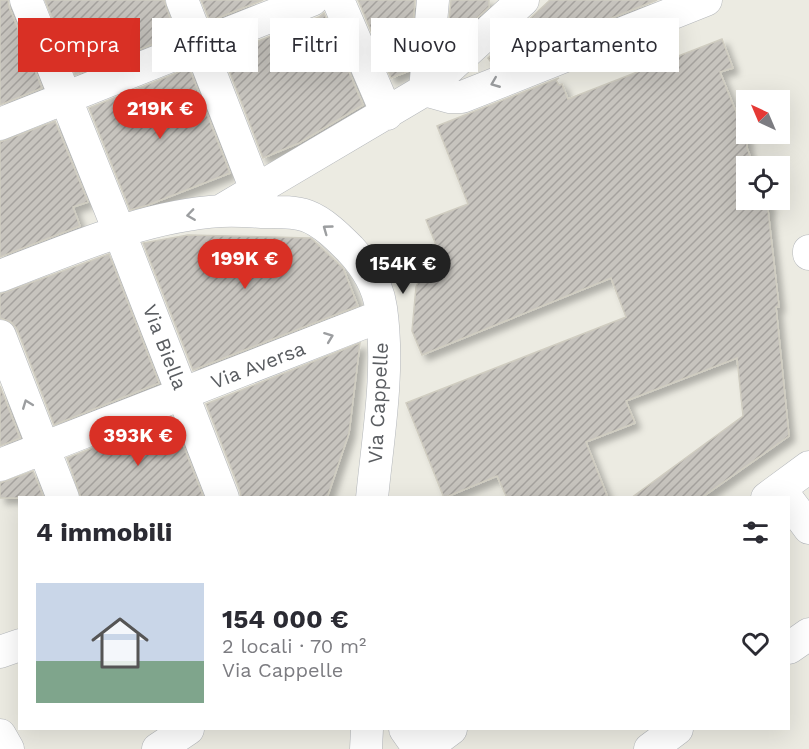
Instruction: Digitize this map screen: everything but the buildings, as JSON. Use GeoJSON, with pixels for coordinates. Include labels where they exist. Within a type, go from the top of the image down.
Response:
{"type":"FeatureCollection","features":[{"type":"Feature","properties":{"kind":"street","name":"Via Biella"},"geometry":{"type":"LineString","coordinates":[[26,0],[222,496]]}},
{"type":"Feature","properties":{"kind":"street"},"geometry":{"type":"LineString","coordinates":[[182,0],[189,18]]}},
{"type":"Feature","properties":{"kind":"street"},"geometry":{"type":"LineString","coordinates":[[258,22],[312,0]]}},
{"type":"Feature","properties":{"kind":"street"},"geometry":{"type":"LineString","coordinates":[[338,0],[387,114]]}},
{"type":"Feature","properties":{"kind":"street"},"geometry":{"type":"LineString","coordinates":[[425,90],[433,0]]}},
{"type":"Feature","properties":{"kind":"street"},"geometry":{"type":"LineString","coordinates":[[0,276],[119,231],[242,204],[425,90],[523,0]]}},
{"type":"Feature","properties":{"kind":"street"},"geometry":{"type":"LineString","coordinates":[[425,90],[450,97],[462,97],[706,0]]}},
{"type":"Feature","properties":{"kind":"street"},"geometry":{"type":"LineString","coordinates":[[0,124],[152,63]]}},
{"type":"Feature","properties":{"kind":"street"},"geometry":{"type":"LineString","coordinates":[[206,72],[242,204]]}},
{"type":"Feature","properties":{"kind":"street","name":"Via Cappelle"},"geometry":{"type":"LineString","coordinates":[[242,204],[307,216],[341,239],[360,259],[370,274],[381,307],[384,373],[372,496]]}},
{"type":"Feature","properties":{"kind":"street","name":"Via Aversa"},"geometry":{"type":"LineString","coordinates":[[0,465],[381,316]]}},
{"type":"Feature","properties":{"kind":"street"},"geometry":{"type":"LineString","coordinates":[[0,336],[62,496]]}},
{"type":"Feature","properties":{"kind":"street"},"geometry":{"type":"LineString","coordinates":[[780,496],[809,467]]}},
{"type":"Feature","properties":{"kind":"street"},"geometry":{"type":"LineString","coordinates":[[790,507],[809,528]]}},
{"type":"Feature","properties":{"kind":"street"},"geometry":{"type":"LineString","coordinates":[[790,647],[809,634]]}},
{"type":"Feature","properties":{"kind":"street"},"geometry":{"type":"LineString","coordinates":[[0,652],[18,646]]}},
{"type":"Feature","properties":{"kind":"street"},"geometry":{"type":"LineString","coordinates":[[366,749],[367,730]]}},
{"type":"Feature","properties":{"kind":"street"},"geometry":{"type":"LineString","coordinates":[[406,730],[422,749],[450,730]]}},
{"type":"Feature","properties":{"kind":"street"},"geometry":{"type":"LineString","coordinates":[[650,749],[676,730]]}},
{"type":"Feature","properties":{"kind":"street"},"geometry":{"type":"LineString","coordinates":[[0,735],[8,749]]}}]}
